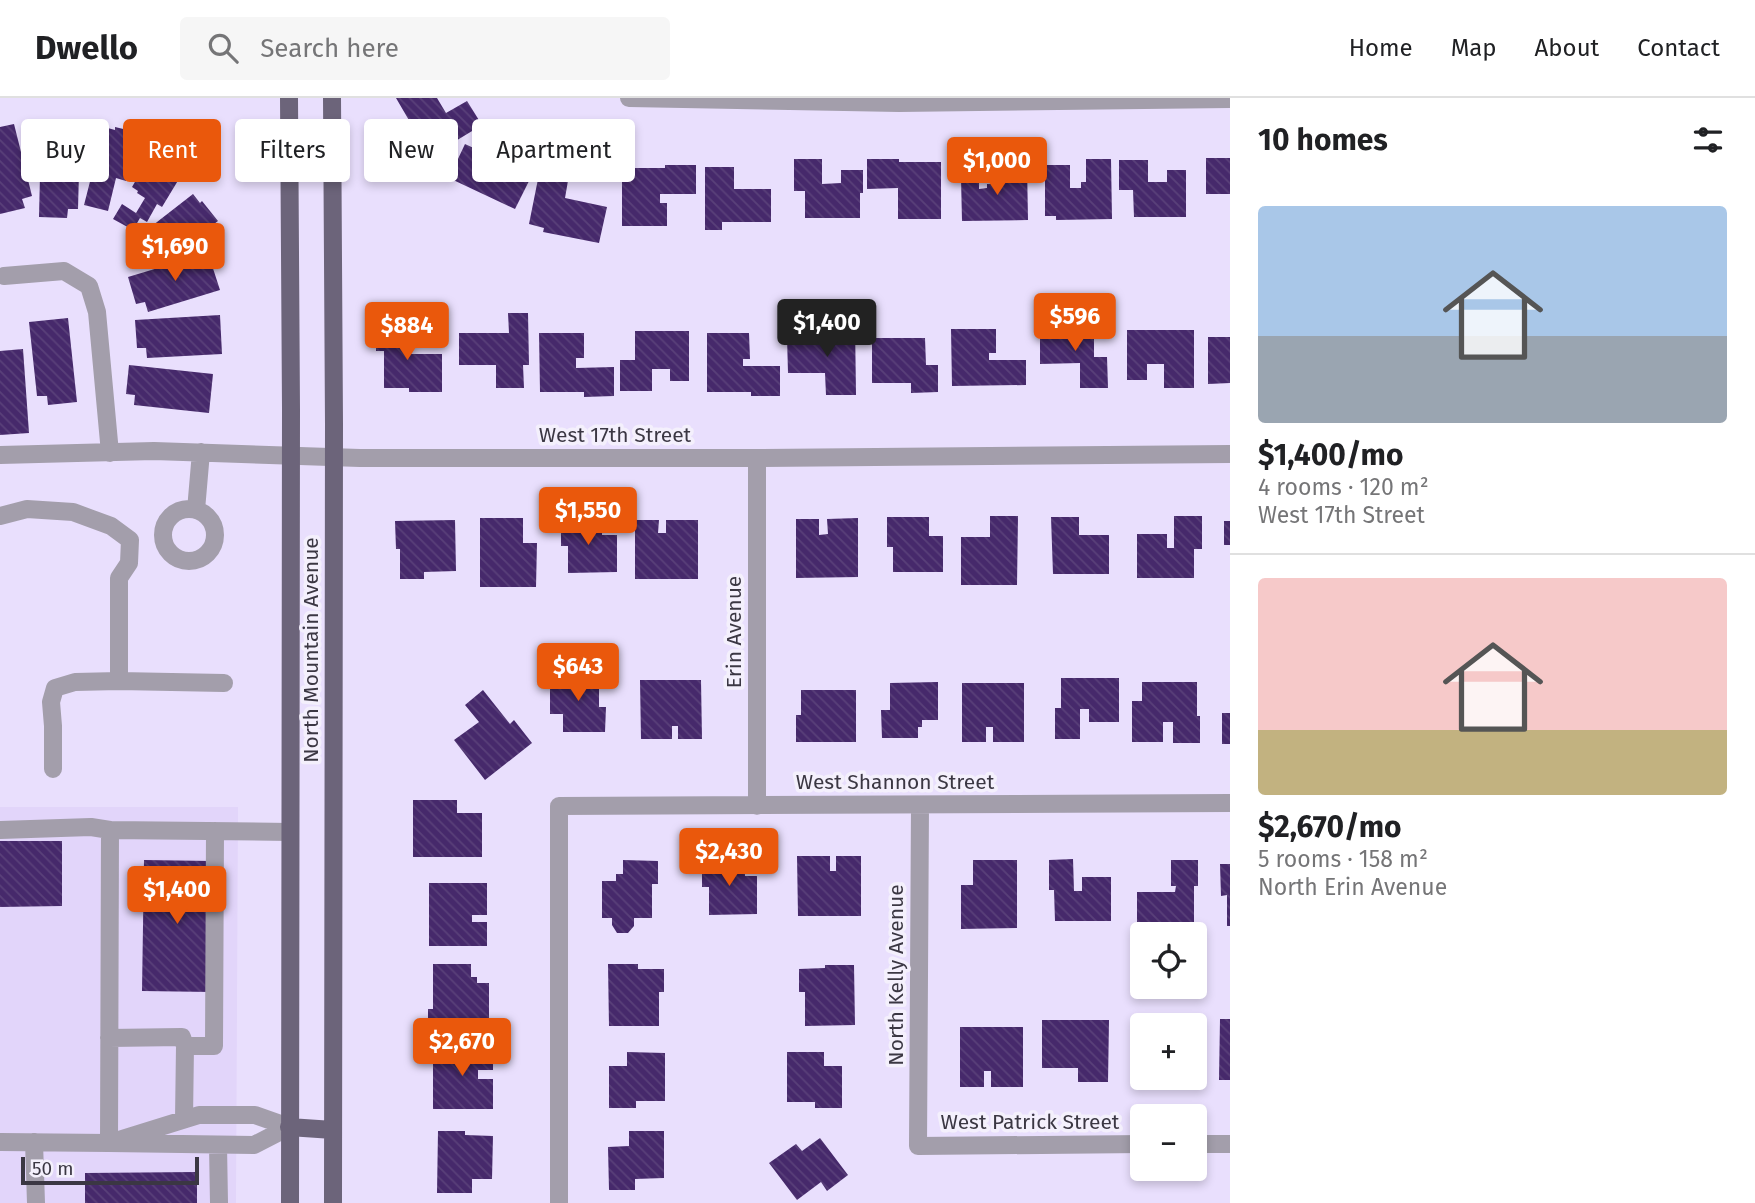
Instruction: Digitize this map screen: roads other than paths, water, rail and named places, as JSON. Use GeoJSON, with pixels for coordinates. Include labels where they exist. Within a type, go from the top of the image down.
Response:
{"type":"FeatureCollection","features":[{"type":"Feature","properties":{"kind":"main road","name":"North Mountain Avenue"},"geometry":{"type":"LineString","coordinates":[[289,98],[290,1203]]}},
{"type":"Feature","properties":{"kind":"main road","name":"North Mountain Avenue"},"geometry":{"type":"LineString","coordinates":[[332,98],[333,1203]]}},
{"type":"Feature","properties":{"kind":"main road"},"geometry":{"type":"LineString","coordinates":[[289,1127],[332,1130]]}},
{"type":"Feature","properties":{"kind":"street"},"geometry":{"type":"LineString","coordinates":[[629,98],[1230,99]]}},
{"type":"Feature","properties":{"kind":"street"},"geometry":{"type":"LineString","coordinates":[[4,276],[64,271],[89,286],[97,312],[110,453]]}},
{"type":"Feature","properties":{"kind":"street","name":"West 17th Street"},"geometry":{"type":"LineString","coordinates":[[0,455],[154,451],[291,457],[757,458],[1230,454]]}},
{"type":"Feature","properties":{"kind":"street"},"geometry":{"type":"LineString","coordinates":[[196,510],[201,452]]}},
{"type":"Feature","properties":{"kind":"street","name":"Erin Avenue"},"geometry":{"type":"LineString","coordinates":[[757,458],[757,806]]}},
{"type":"Feature","properties":{"kind":"street"},"geometry":{"type":"LineString","coordinates":[[0,516],[27,509],[73,512],[111,526],[130,540],[163,537]]}},
{"type":"Feature","properties":{"kind":"street"},"geometry":{"type":"LineString","coordinates":[[186,509],[205,515],[212,523],[215,533],[209,552],[191,561],[172,555],[163,537],[169,518],[186,509]]}},
{"type":"Feature","properties":{"kind":"street"},"geometry":{"type":"LineString","coordinates":[[119,681],[119,578],[129,563],[130,540]]}},
{"type":"Feature","properties":{"kind":"street"},"geometry":{"type":"LineString","coordinates":[[53,769],[51,702],[55,688],[75,682],[224,683]]}},
{"type":"Feature","properties":{"kind":"street","name":"West Shannon Street"},"geometry":{"type":"LineString","coordinates":[[559,1203],[559,806],[1230,803]]}},
{"type":"Feature","properties":{"kind":"street","name":"North Kelly Avenue"},"geometry":{"type":"LineString","coordinates":[[918,1146],[920,805]]}},
{"type":"Feature","properties":{"kind":"street"},"geometry":{"type":"LineString","coordinates":[[0,830],[91,827],[110,830],[290,832]]}},
{"type":"Feature","properties":{"kind":"street"},"geometry":{"type":"LineString","coordinates":[[109,1143],[110,830]]}},
{"type":"Feature","properties":{"kind":"street"},"geometry":{"type":"LineString","coordinates":[[185,1046],[214,1046],[215,831]]}},
{"type":"Feature","properties":{"kind":"street"},"geometry":{"type":"LineString","coordinates":[[109,1038],[182,1037],[185,1046],[184,1119]]}},
{"type":"Feature","properties":{"kind":"street"},"geometry":{"type":"LineString","coordinates":[[109,1143],[199,1115],[255,1115],[289,1127]]}},
{"type":"Feature","properties":{"kind":"street"},"geometry":{"type":"LineString","coordinates":[[0,1142],[254,1145],[289,1127]]}},
{"type":"Feature","properties":{"kind":"street"},"geometry":{"type":"LineString","coordinates":[[34,1142],[36,1203]]}},
{"type":"Feature","properties":{"kind":"street","name":"West Patrick Street"},"geometry":{"type":"LineString","coordinates":[[918,1146],[1130,1144]]}},
{"type":"Feature","properties":{"kind":"street"},"geometry":{"type":"LineString","coordinates":[[1207,1144],[1230,1144]]}},
{"type":"Feature","properties":{"kind":"street"},"geometry":{"type":"LineString","coordinates":[[218,1145],[219,1203]]}}]}
